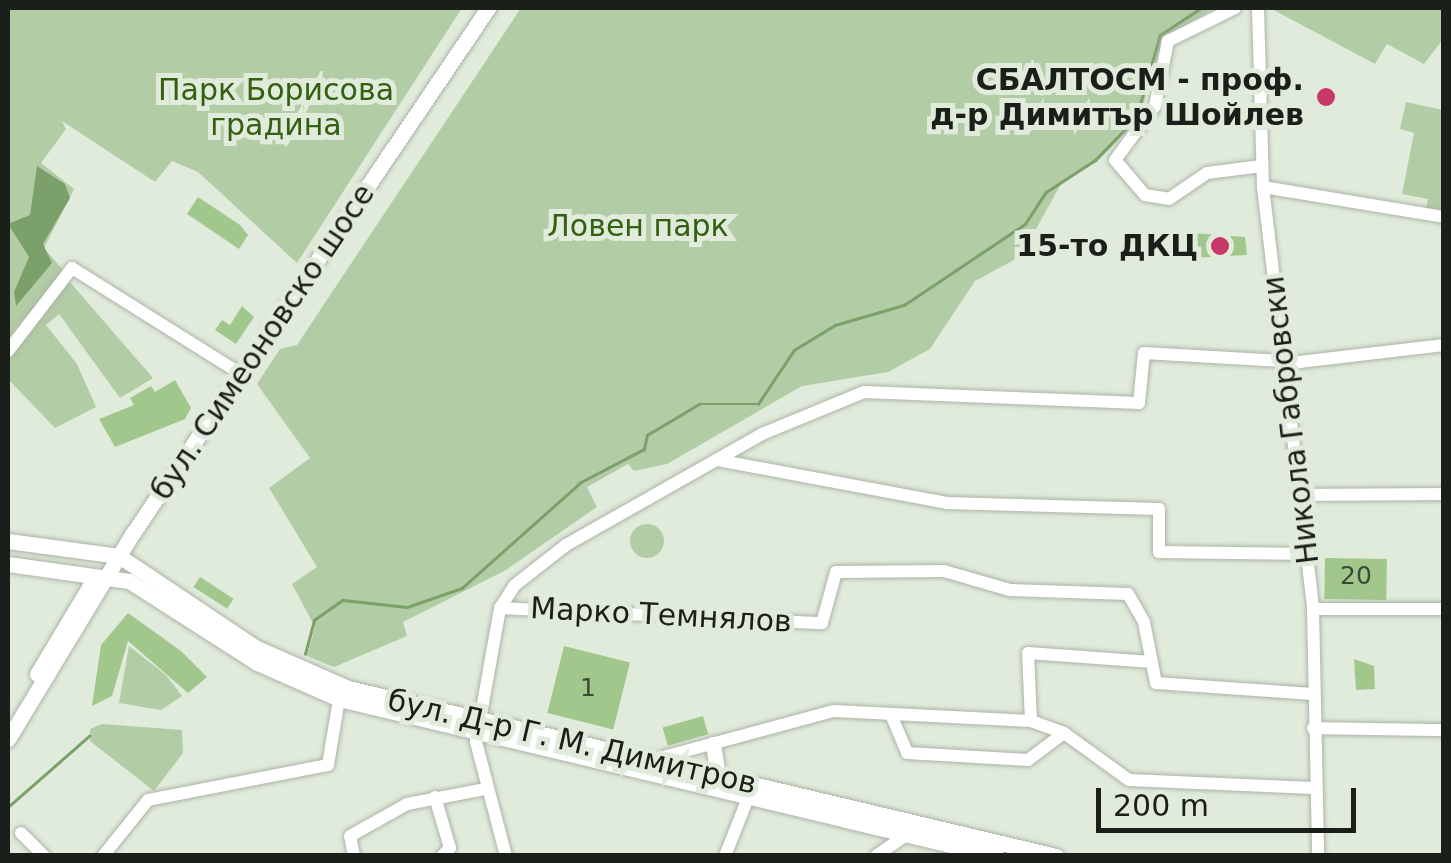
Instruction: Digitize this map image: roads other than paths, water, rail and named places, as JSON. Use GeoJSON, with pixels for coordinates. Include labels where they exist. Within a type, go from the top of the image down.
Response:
{"type":"FeatureCollection","features":[{"type":"Feature","properties":{"kind":"main road","name":"бул. Симеоновско шосе"},"geometry":{"type":"LineString","coordinates":[[8,739],[119,556],[488,8]]}},
{"type":"Feature","properties":{"kind":"main road"},"geometry":{"type":"LineString","coordinates":[[8,541],[119,556]]}},
{"type":"Feature","properties":{"kind":"main road","name":"бул. Д-р Г. М. Димитров"},"geometry":{"type":"LineString","coordinates":[[119,556],[240,638],[311,674],[477,727],[748,798],[997,856]]}},
{"type":"Feature","properties":{"kind":"main road","name":"бул. Д-р Г. М. Димитров"},"geometry":{"type":"LineString","coordinates":[[8,564],[128,581],[257,663],[339,699],[649,760],[1056,856]]}},
{"type":"Feature","properties":{"kind":"main road","name":"бул. Симеоновско шосе"},"geometry":{"type":"LineString","coordinates":[[8,721],[89,587],[106,578]]}},
{"type":"Feature","properties":{"kind":"main road"},"geometry":{"type":"LineString","coordinates":[[714,744],[718,776]]}},
{"type":"Feature","properties":{"kind":"street"},"geometry":{"type":"LineString","coordinates":[[1236,8],[1168,41],[1155,106],[1115,160],[1145,194],[1169,199],[1208,173],[1262,166]]}},
{"type":"Feature","properties":{"kind":"street","name":"Никола Габровски"},"geometry":{"type":"LineString","coordinates":[[1258,8],[1263,187],[1313,609],[1313,834],[1318,856]]}},
{"type":"Feature","properties":{"kind":"street"},"geometry":{"type":"LineString","coordinates":[[1263,187],[1444,217]]}},
{"type":"Feature","properties":{"kind":"street"},"geometry":{"type":"LineString","coordinates":[[8,352],[72,268],[242,374]]}},
{"type":"Feature","properties":{"kind":"street"},"geometry":{"type":"LineString","coordinates":[[506,856],[485,788],[477,727],[500,608],[515,585],[566,545],[717,460],[864,392],[1140,404],[1144,353],[1285,361],[1444,345]]}},
{"type":"Feature","properties":{"kind":"street"},"geometry":{"type":"LineString","coordinates":[[717,460],[946,503],[1159,509],[1159,552],[1308,554]]}},
{"type":"Feature","properties":{"kind":"street"},"geometry":{"type":"LineString","coordinates":[[1301,495],[1444,494]]}},
{"type":"Feature","properties":{"kind":"street","name":"Марко Темнялов"},"geometry":{"type":"LineString","coordinates":[[500,608],[822,623],[836,572],[944,572],[1010,590],[1128,594],[1152,662]]}},
{"type":"Feature","properties":{"kind":"street"},"geometry":{"type":"LineString","coordinates":[[1313,609],[1444,609]]}},
{"type":"Feature","properties":{"kind":"street"},"geometry":{"type":"LineString","coordinates":[[1031,721],[1028,653],[1152,662],[1156,683],[1313,694]]}},
{"type":"Feature","properties":{"kind":"street"},"geometry":{"type":"LineString","coordinates":[[103,856],[148,800],[328,765],[339,699]]}},
{"type":"Feature","properties":{"kind":"street"},"geometry":{"type":"LineString","coordinates":[[649,760],[834,712],[1031,721],[1064,734],[1130,780],[1313,788]]}},
{"type":"Feature","properties":{"kind":"street"},"geometry":{"type":"LineString","coordinates":[[892,717],[907,753],[1028,760],[1064,734]]}},
{"type":"Feature","properties":{"kind":"street"},"geometry":{"type":"LineString","coordinates":[[1314,728],[1444,730]]}},
{"type":"Feature","properties":{"kind":"street"},"geometry":{"type":"LineString","coordinates":[[354,856],[350,836],[435,797],[485,788]]}},
{"type":"Feature","properties":{"kind":"street"},"geometry":{"type":"LineString","coordinates":[[435,797],[450,848],[442,856]]}},
{"type":"Feature","properties":{"kind":"street"},"geometry":{"type":"LineString","coordinates":[[725,856],[748,798]]}},
{"type":"Feature","properties":{"kind":"street"},"geometry":{"type":"LineString","coordinates":[[22,833],[44,856]]}},
{"type":"Feature","properties":{"kind":"street"},"geometry":{"type":"LineString","coordinates":[[876,856],[906,834]]}},
{"type":"Feature","properties":{"kind":"street","name":"Никола Габровски"},"geometry":{"type":"LineString","coordinates":[[1307,856],[1313,834]]}},
{"type":"Feature","properties":{"kind":"waterway"},"geometry":{"type":"LineString","coordinates":[[305,654],[314,620],[343,600],[407,607],[462,588],[581,482],[644,449],[647,435],[699,404],[758,404],[794,350],[835,325],[904,305],[1025,224],[1046,192],[1095,160],[1136,118],[1160,35],[1201,8]]}},
{"type":"Feature","properties":{"kind":"waterway"},"geometry":{"type":"LineString","coordinates":[[8,807],[89,736]]}},
{"type":"Feature","properties":{"kind":"place","name":"СБАЛТОСМ - проф. д-р Димитър Шойлев"},"geometry":{"type":"Point","coordinates":[1326,97]}},
{"type":"Feature","properties":{"kind":"place","name":"15-то ДКЦ"},"geometry":{"type":"Point","coordinates":[1220,246]}},
{"type":"Feature","properties":{"kind":"park label","name":"Парк Борисова градина"},"geometry":{"type":"Point","coordinates":[276,107]}},
{"type":"Feature","properties":{"kind":"park label","name":"Ловен парк"},"geometry":{"type":"Point","coordinates":[638,226]}}]}
